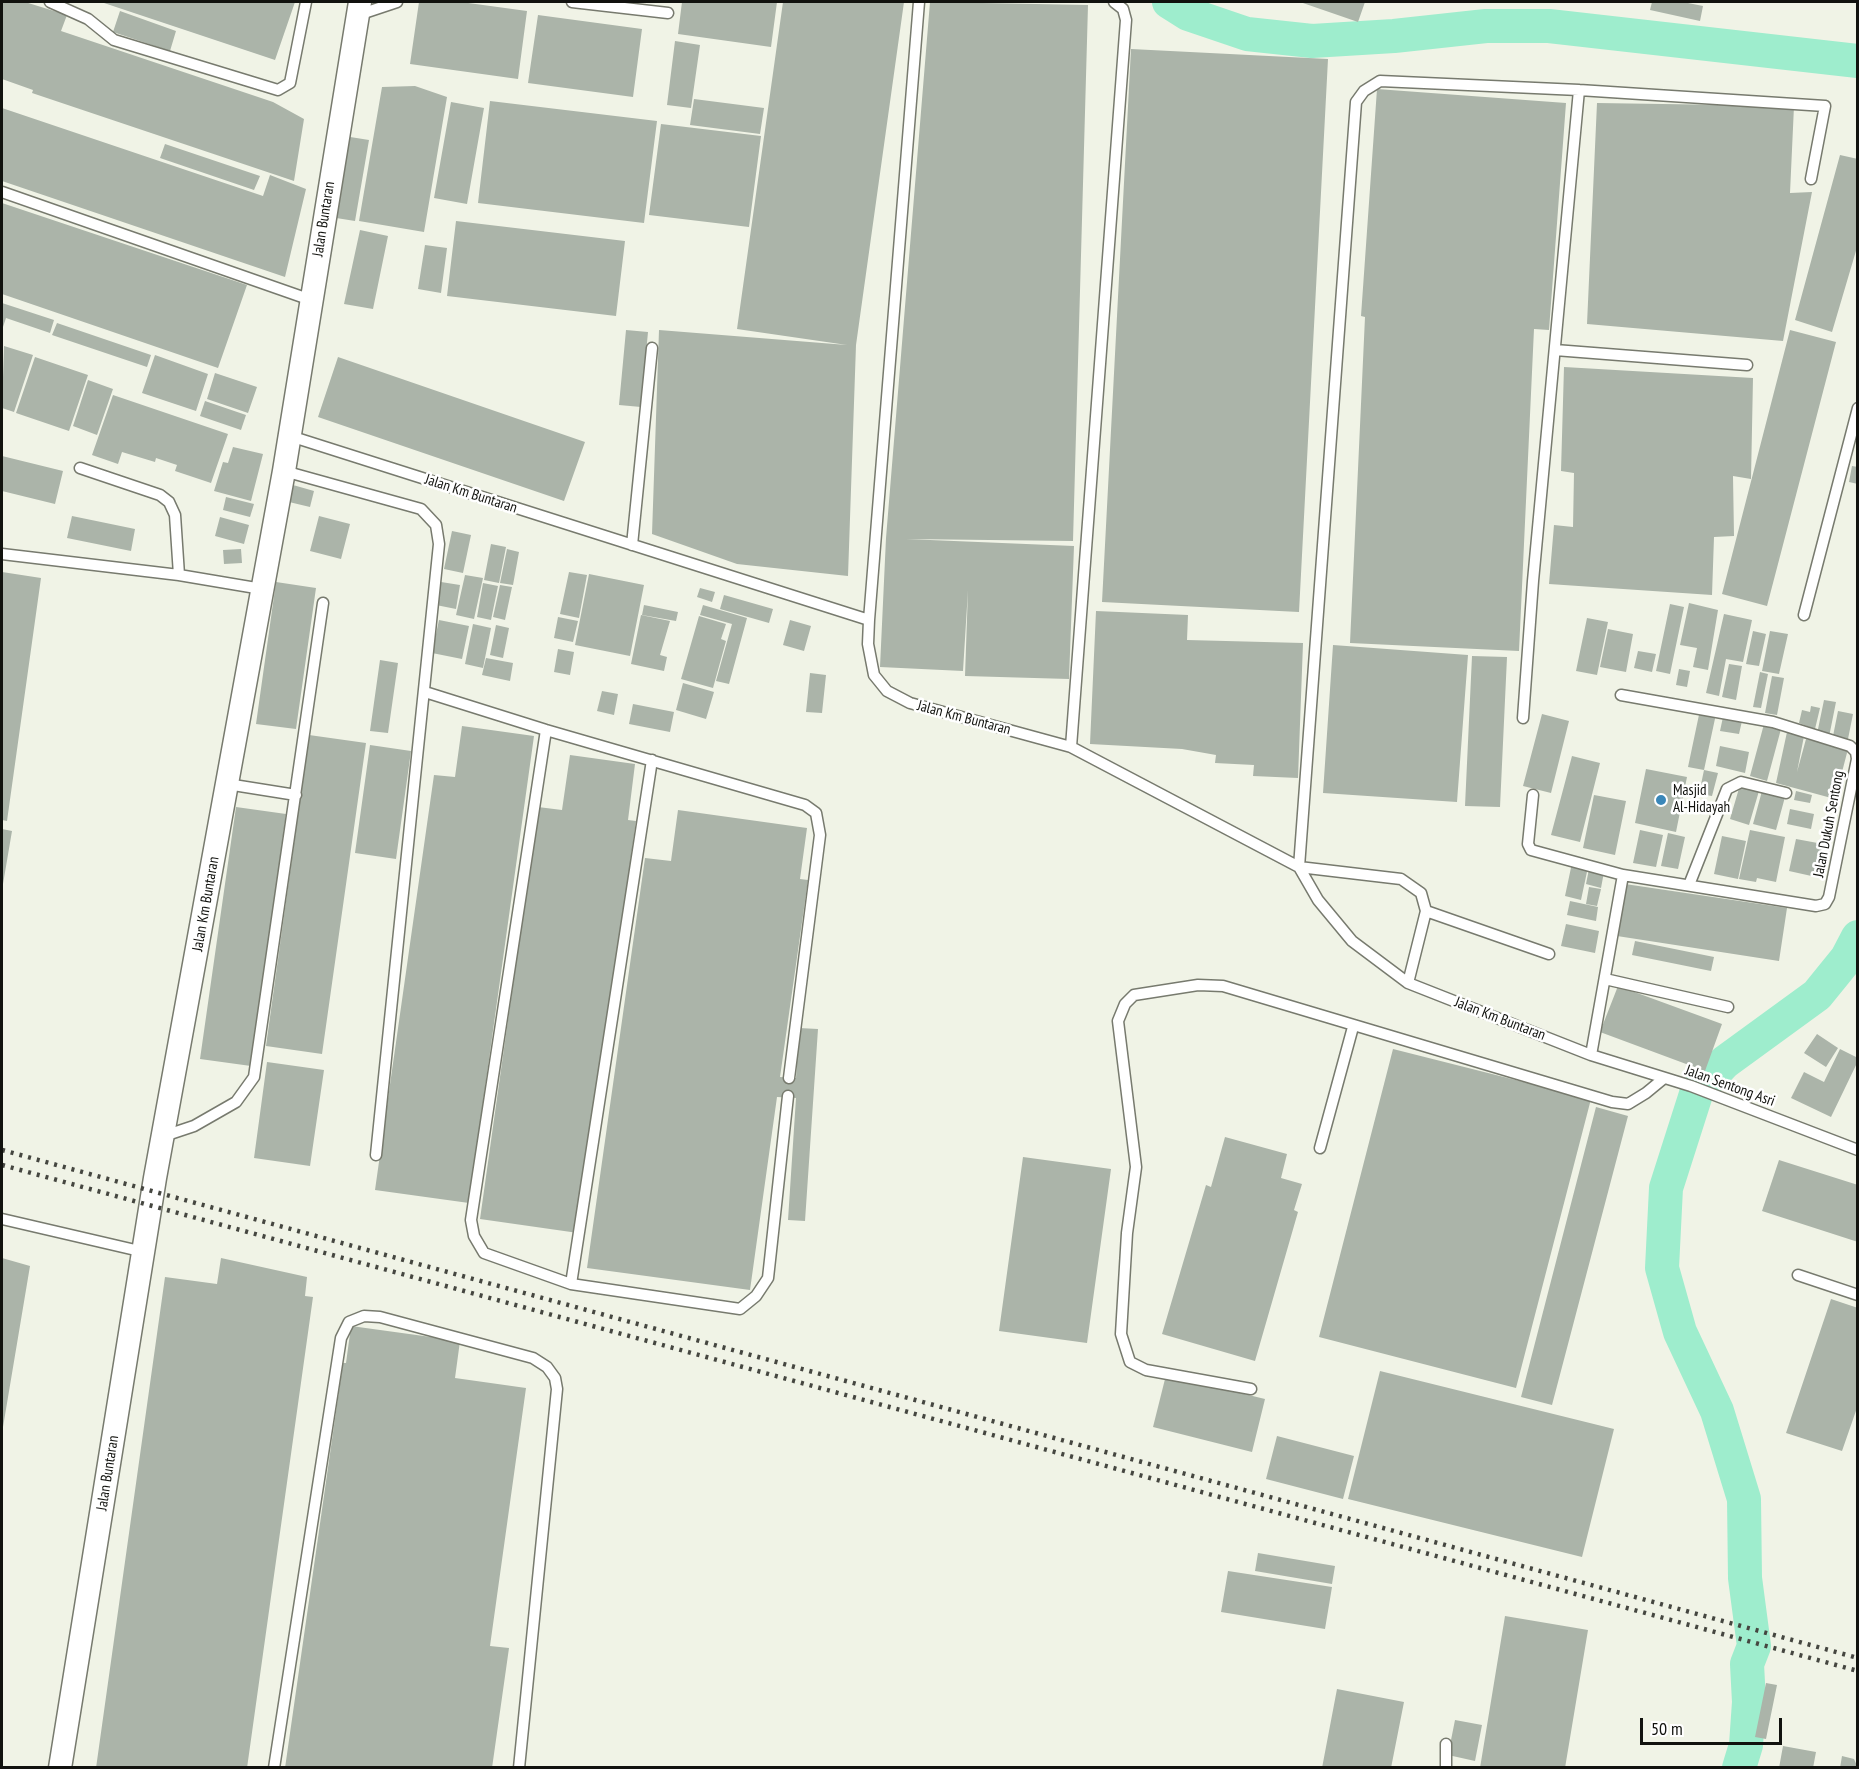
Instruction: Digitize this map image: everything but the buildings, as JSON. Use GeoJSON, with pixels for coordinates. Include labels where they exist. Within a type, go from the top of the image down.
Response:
{"type":"FeatureCollection","features":[{"type":"Feature","properties":{"kind":"street","name":"Jalan Buntaran"},"geometry":{"type":"LineString","coordinates":[[290,436],[359,8]]}},
{"type":"Feature","properties":{"kind":"street","name":"Jalan Km Buntaran"},"geometry":{"type":"LineString","coordinates":[[155,1178],[290,436]]}},
{"type":"Feature","properties":{"kind":"street","name":"Jalan Buntaran"},"geometry":{"type":"LineString","coordinates":[[60,1767],[145,1252],[155,1178]]}},
{"type":"Feature","properties":{"kind":"lane"},"geometry":{"type":"LineString","coordinates":[[50,2],[88,19],[114,40],[278,90],[291,83],[306,2]]}},
{"type":"Feature","properties":{"kind":"lane"},"geometry":{"type":"LineString","coordinates":[[359,8],[397,2]]}},
{"type":"Feature","properties":{"kind":"lane"},"geometry":{"type":"LineString","coordinates":[[572,2],[668,13]]}},
{"type":"Feature","properties":{"kind":"lane"},"geometry":{"type":"LineString","coordinates":[[868,620],[919,2]]}},
{"type":"Feature","properties":{"kind":"lane"},"geometry":{"type":"LineString","coordinates":[[1071,747],[1126,20],[1123,9],[1114,2]]}},
{"type":"Feature","properties":{"kind":"lane"},"geometry":{"type":"LineString","coordinates":[[1299,867],[1356,102],[1364,91],[1380,81],[1579,90],[1825,106],[1811,179]]}},
{"type":"Feature","properties":{"kind":"lane"},"geometry":{"type":"LineString","coordinates":[[1523,718],[1533,581],[1579,90]]}},
{"type":"Feature","properties":{"kind":"lane"},"geometry":{"type":"LineString","coordinates":[[2,192],[311,300]]}},
{"type":"Feature","properties":{"kind":"lane"},"geometry":{"type":"LineString","coordinates":[[632,545],[652,348]]}},
{"type":"Feature","properties":{"kind":"lane"},"geometry":{"type":"LineString","coordinates":[[1556,350],[1747,365]]}},
{"type":"Feature","properties":{"kind":"lane"},"geometry":{"type":"LineString","coordinates":[[1804,615],[1857,408]]}},
{"type":"Feature","properties":{"kind":"lane","name":"Jalan Km Buntaran"},"geometry":{"type":"LineString","coordinates":[[290,436],[868,620],[868,644],[874,675],[886,691],[910,703],[1071,747],[1299,867],[1401,879],[1421,893],[1426,911]]}},
{"type":"Feature","properties":{"kind":"lane"},"geometry":{"type":"LineString","coordinates":[[80,468],[160,495],[169,502],[175,515],[179,575]]}},
{"type":"Feature","properties":{"kind":"lane"},"geometry":{"type":"LineString","coordinates":[[284,471],[421,509],[436,525],[439,544],[376,1155]]}},
{"type":"Feature","properties":{"kind":"lane"},"geometry":{"type":"LineString","coordinates":[[2,554],[179,575],[262,589]]}},
{"type":"Feature","properties":{"kind":"lane"},"geometry":{"type":"LineString","coordinates":[[164,1136],[194,1126],[236,1102],[254,1077],[323,603]]}},
{"type":"Feature","properties":{"kind":"lane"},"geometry":{"type":"LineString","coordinates":[[425,692],[546,730],[805,805],[816,813],[820,835],[789,1078]]}},
{"type":"Feature","properties":{"kind":"lane","name":"Jalan Dukuh Sentong"},"geometry":{"type":"LineString","coordinates":[[1533,795],[1528,844],[1531,850],[1623,876],[1816,906],[1825,904],[1829,897],[1856,752],[1851,746],[1773,722],[1621,695]]}},
{"type":"Feature","properties":{"kind":"lane"},"geometry":{"type":"LineString","coordinates":[[546,730],[471,1220],[474,1236],[484,1253],[571,1284],[740,1310],[756,1296],[768,1278],[788,1096]]}},
{"type":"Feature","properties":{"kind":"lane"},"geometry":{"type":"LineString","coordinates":[[571,1284],[652,760]]}},
{"type":"Feature","properties":{"kind":"lane"},"geometry":{"type":"LineString","coordinates":[[1689,885],[1727,789],[1741,783],[1786,793]]}},
{"type":"Feature","properties":{"kind":"lane"},"geometry":{"type":"LineString","coordinates":[[227,784],[296,795]]}},
{"type":"Feature","properties":{"kind":"lane","name":"Jalan Km Buntaran"},"geometry":{"type":"LineString","coordinates":[[1299,867],[1318,900],[1352,941],[1408,983],[1591,1055]]}},
{"type":"Feature","properties":{"kind":"lane"},"geometry":{"type":"LineString","coordinates":[[1591,1055],[1623,876]]}},
{"type":"Feature","properties":{"kind":"lane"},"geometry":{"type":"LineString","coordinates":[[1408,983],[1426,911],[1549,954]]}},
{"type":"Feature","properties":{"kind":"lane"},"geometry":{"type":"LineString","coordinates":[[1605,979],[1728,1007]]}},
{"type":"Feature","properties":{"kind":"lane"},"geometry":{"type":"LineString","coordinates":[[1251,1389],[1146,1370],[1130,1362],[1121,1334],[1126,1233],[1136,1167],[1118,1021],[1125,1004],[1134,995],[1198,985],[1223,986],[1353,1027],[1612,1102],[1628,1104],[1646,1093],[1663,1078]]}},
{"type":"Feature","properties":{"kind":"lane"},"geometry":{"type":"LineString","coordinates":[[1320,1148],[1353,1027]]}},
{"type":"Feature","properties":{"kind":"lane","name":"Jalan Sentong Asri"},"geometry":{"type":"LineString","coordinates":[[1591,1055],[1691,1086],[1857,1150]]}},
{"type":"Feature","properties":{"kind":"lane"},"geometry":{"type":"LineString","coordinates":[[2,1219],[145,1252]]}},
{"type":"Feature","properties":{"kind":"lane"},"geometry":{"type":"LineString","coordinates":[[1798,1275],[1857,1295]]}},
{"type":"Feature","properties":{"kind":"lane"},"geometry":{"type":"LineString","coordinates":[[274,1767],[341,1338],[349,1322],[364,1316],[380,1317],[533,1358],[547,1367],[555,1378],[557,1389],[519,1767]]}},
{"type":"Feature","properties":{"kind":"lane"},"geometry":{"type":"LineString","coordinates":[[1446,1744],[1446,1767]]}},
{"type":"Feature","properties":{"kind":"waterway"},"geometry":{"type":"LineString","coordinates":[[1169,2],[1188,14],[1247,34],[1312,41],[1394,36],[1486,26],[1549,26],[1858,61]]}},
{"type":"Feature","properties":{"kind":"waterway"},"geometry":{"type":"LineString","coordinates":[[1739,1768],[1746,1745],[1749,1702],[1747,1664],[1754,1646],[1745,1578],[1744,1499],[1717,1411],[1680,1332],[1662,1268],[1666,1188],[1697,1091],[1725,1062],[1817,995],[1847,958],[1858,937]]}},
{"type":"Feature","properties":{"kind":"railway"},"geometry":{"type":"LineString","coordinates":[[2,1150],[1858,1658]]}},
{"type":"Feature","properties":{"kind":"railway"},"geometry":{"type":"LineString","coordinates":[[2,1165],[1858,1671]]}},
{"type":"Feature","properties":{"kind":"place","name":"Masjid Al-Hidayah"},"geometry":{"type":"Point","coordinates":[1661,800]}}]}
